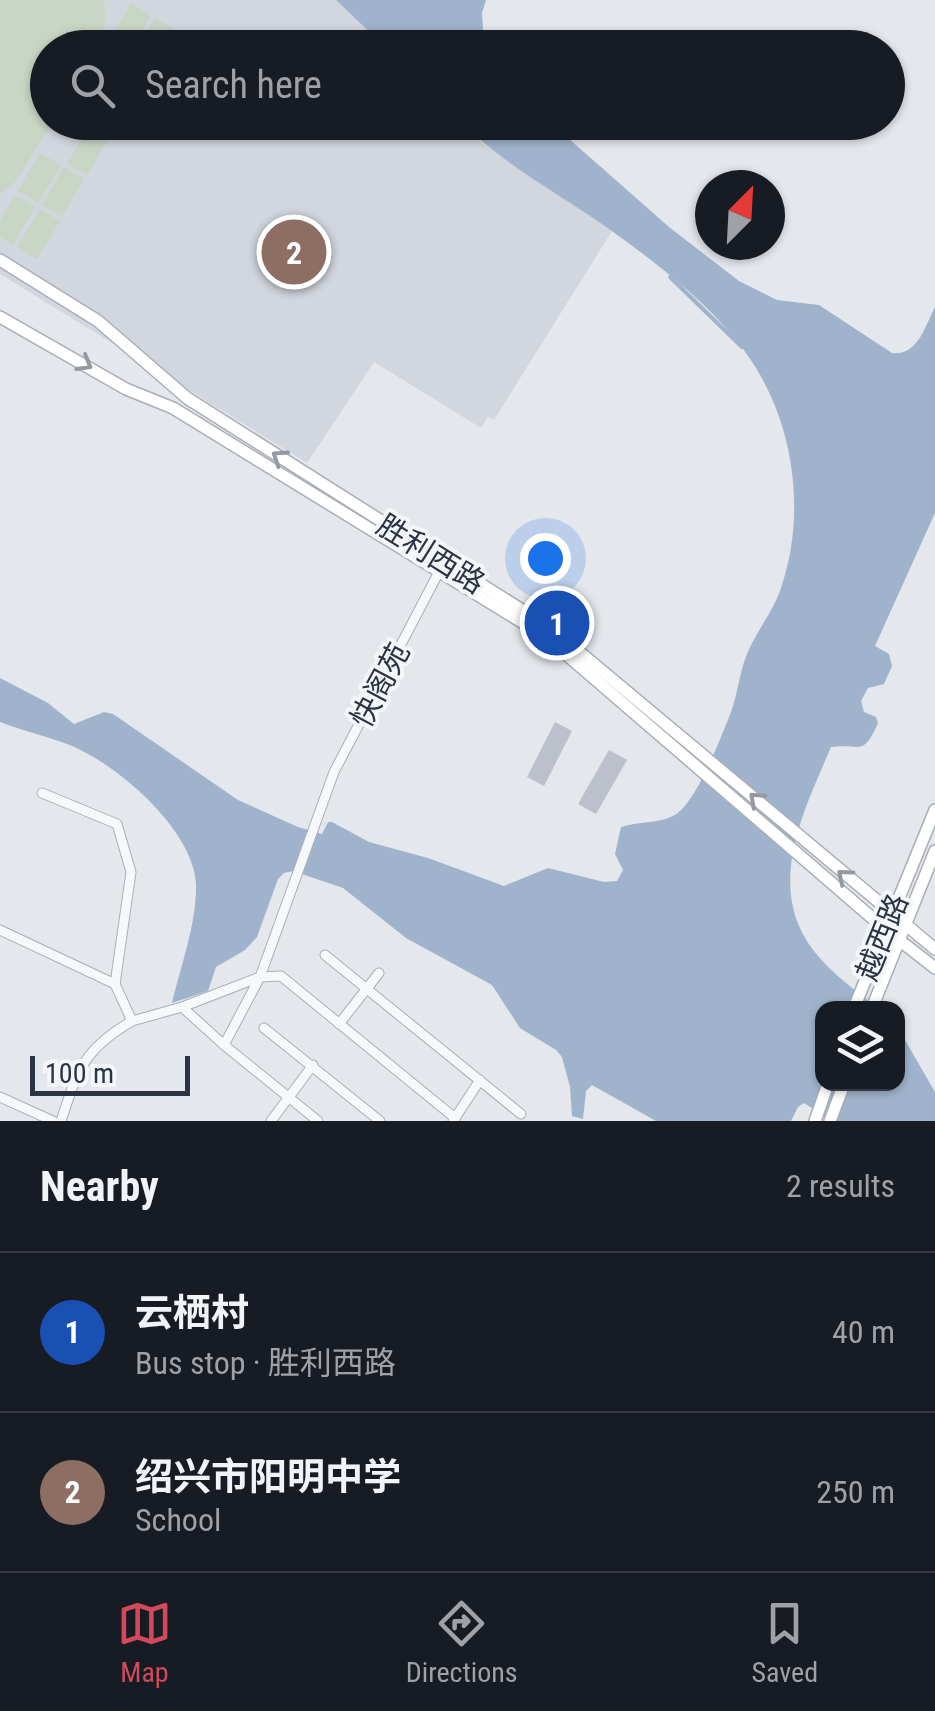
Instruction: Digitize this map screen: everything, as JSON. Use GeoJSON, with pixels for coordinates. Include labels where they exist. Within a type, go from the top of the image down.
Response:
{"type":"FeatureCollection","features":[{"type":"Feature","properties":{"kind":"main road","name":"胜利西路"},"geometry":{"type":"LineString","coordinates":[[0,260],[98,322],[187,398],[546,637],[695,766],[935,949]]}},
{"type":"Feature","properties":{"kind":"main road","name":"胜利西路"},"geometry":{"type":"LineString","coordinates":[[0,317],[126,389],[174,408],[552,629],[702,752],[885,929],[935,968]]}},
{"type":"Feature","properties":{"kind":"main road","name":"越西路"},"geometry":{"type":"LineString","coordinates":[[856,1001],[935,810]]}},
{"type":"Feature","properties":{"kind":"main road","name":"越西路"},"geometry":{"type":"LineString","coordinates":[[874,1001],[935,851]]}},
{"type":"Feature","properties":{"kind":"main road"},"geometry":{"type":"LineString","coordinates":[[815,1121],[826,1091]]}},
{"type":"Feature","properties":{"kind":"main road"},"geometry":{"type":"LineString","coordinates":[[830,1121],[841,1091]]}},
{"type":"Feature","properties":{"kind":"street","name":"快阁苑"},"geometry":{"type":"LineString","coordinates":[[224,1045],[260,977],[334,772],[442,567]]}},
{"type":"Feature","properties":{"kind":"street"},"geometry":{"type":"LineString","coordinates":[[42,793],[117,824],[131,872],[115,984],[132,1021]]}},
{"type":"Feature","properties":{"kind":"street"},"geometry":{"type":"LineString","coordinates":[[0,930],[115,984]]}},
{"type":"Feature","properties":{"kind":"street"},"geometry":{"type":"LineString","coordinates":[[325,955],[521,1114]]}},
{"type":"Feature","properties":{"kind":"street"},"geometry":{"type":"LineString","coordinates":[[339,1024],[378,974]]}},
{"type":"Feature","properties":{"kind":"street"},"geometry":{"type":"LineString","coordinates":[[61,1121],[84,1060],[106,1036],[132,1021],[182,1007],[260,977],[281,976],[454,1120],[480,1080]]}},
{"type":"Feature","properties":{"kind":"street"},"geometry":{"type":"LineString","coordinates":[[182,1007],[318,1121]]}},
{"type":"Feature","properties":{"kind":"street"},"geometry":{"type":"LineString","coordinates":[[264,1028],[380,1121]]}},
{"type":"Feature","properties":{"kind":"street"},"geometry":{"type":"LineString","coordinates":[[272,1121],[313,1065]]}},
{"type":"Feature","properties":{"kind":"street"},"geometry":{"type":"LineString","coordinates":[[0,1097],[53,1121]]}},
{"type":"Feature","properties":{"kind":"shaded area"},"geometry":{"type":"Polygon","coordinates":[[[0,0],[336,0],[367,30],[30,30],[30,140],[479,140],[612,231],[494,420],[488,417],[481,428],[374,362],[307,463],[0,274],[0,0]]]}},
{"type":"Feature","properties":{"kind":"green space"},"geometry":{"type":"Polygon","coordinates":[[[0,0],[104,0],[102,30],[30,30],[30,140],[41,140],[16,181],[0,194],[0,0]]]}},
{"type":"Feature","properties":{"kind":"green space"},"geometry":{"type":"Polygon","coordinates":[[[131,3],[151,15],[142,30],[115,30],[131,3]]]}},
{"type":"Feature","properties":{"kind":"green space"},"geometry":{"type":"Polygon","coordinates":[[[155,18],[175,30],[148,30],[155,18]]]}},
{"type":"Feature","properties":{"kind":"green space"},"geometry":{"type":"Polygon","coordinates":[[[81,140],[108,140],[87,175],[67,164],[81,140]]]}},
{"type":"Feature","properties":{"kind":"green space"},"geometry":{"type":"Polygon","coordinates":[[[40,153],[61,165],[38,203],[18,191],[40,153]]]}},
{"type":"Feature","properties":{"kind":"green space"},"geometry":{"type":"Polygon","coordinates":[[[64,167],[84,179],[62,217],[42,205],[64,167]]]}},
{"type":"Feature","properties":{"kind":"green space"},"geometry":{"type":"Polygon","coordinates":[[[15,195],[35,207],[13,245],[0,237],[0,221],[15,195]]]}},
{"type":"Feature","properties":{"kind":"green space"},"geometry":{"type":"Polygon","coordinates":[[[40,209],[60,221],[37,259],[17,247],[40,209]]]}},
{"type":"Feature","properties":{"kind":"water"},"geometry":{"type":"Polygon","coordinates":[[[336,0],[486,0],[483,30],[367,30],[336,0]]]}},
{"type":"Feature","properties":{"kind":"water"},"geometry":{"type":"Polygon","coordinates":[[[482,140],[570,140],[695,247],[695,260],[712,260],[739,281],[777,300],[819,305],[892,353],[901,353],[914,345],[935,307],[935,513],[875,646],[889,654],[892,666],[884,684],[868,688],[861,701],[864,712],[876,717],[878,723],[864,745],[831,747],[801,823],[790,875],[799,926],[814,951],[869,1001],[815,1001],[815,1091],[905,1091],[905,1040],[935,1092],[935,1121],[832,1121],[804,1103],[791,1121],[656,1121],[592,1085],[586,1091],[583,1119],[572,1116],[562,1057],[520,1028],[492,985],[406,938],[343,888],[293,871],[278,879],[257,937],[245,950],[216,967],[208,991],[172,1003],[196,898],[192,863],[182,842],[150,802],[110,768],[72,746],[0,722],[0,678],[48,703],[74,724],[104,712],[113,714],[238,800],[298,827],[322,834],[328,822],[332,822],[369,842],[428,858],[504,886],[548,868],[604,882],[617,881],[623,870],[615,854],[621,827],[667,819],[682,809],[721,737],[747,654],[778,597],[789,559],[793,529],[792,468],[776,409],[764,382],[735,338],[646,256],[482,140]]]}},
{"type":"Feature","properties":{"kind":"building"},"geometry":{"type":"Polygon","coordinates":[[[555,722],[572,731],[544,786],[527,777],[555,722]]]}},
{"type":"Feature","properties":{"kind":"building"},"geometry":{"type":"Polygon","coordinates":[[[609,750],[627,760],[596,814],[578,804],[609,750]]]}},
{"type":"Feature","properties":{"kind":"waterway"},"geometry":{"type":"LineString","coordinates":[[670,277],[742,347]]}},
{"type":"Feature","properties":{"kind":"place","name":"绍兴市阳明中学"},"geometry":{"type":"Point","coordinates":[294,252]}},
{"type":"Feature","properties":{"kind":"place","name":"云栖村"},"geometry":{"type":"Point","coordinates":[557,623]}}]}
